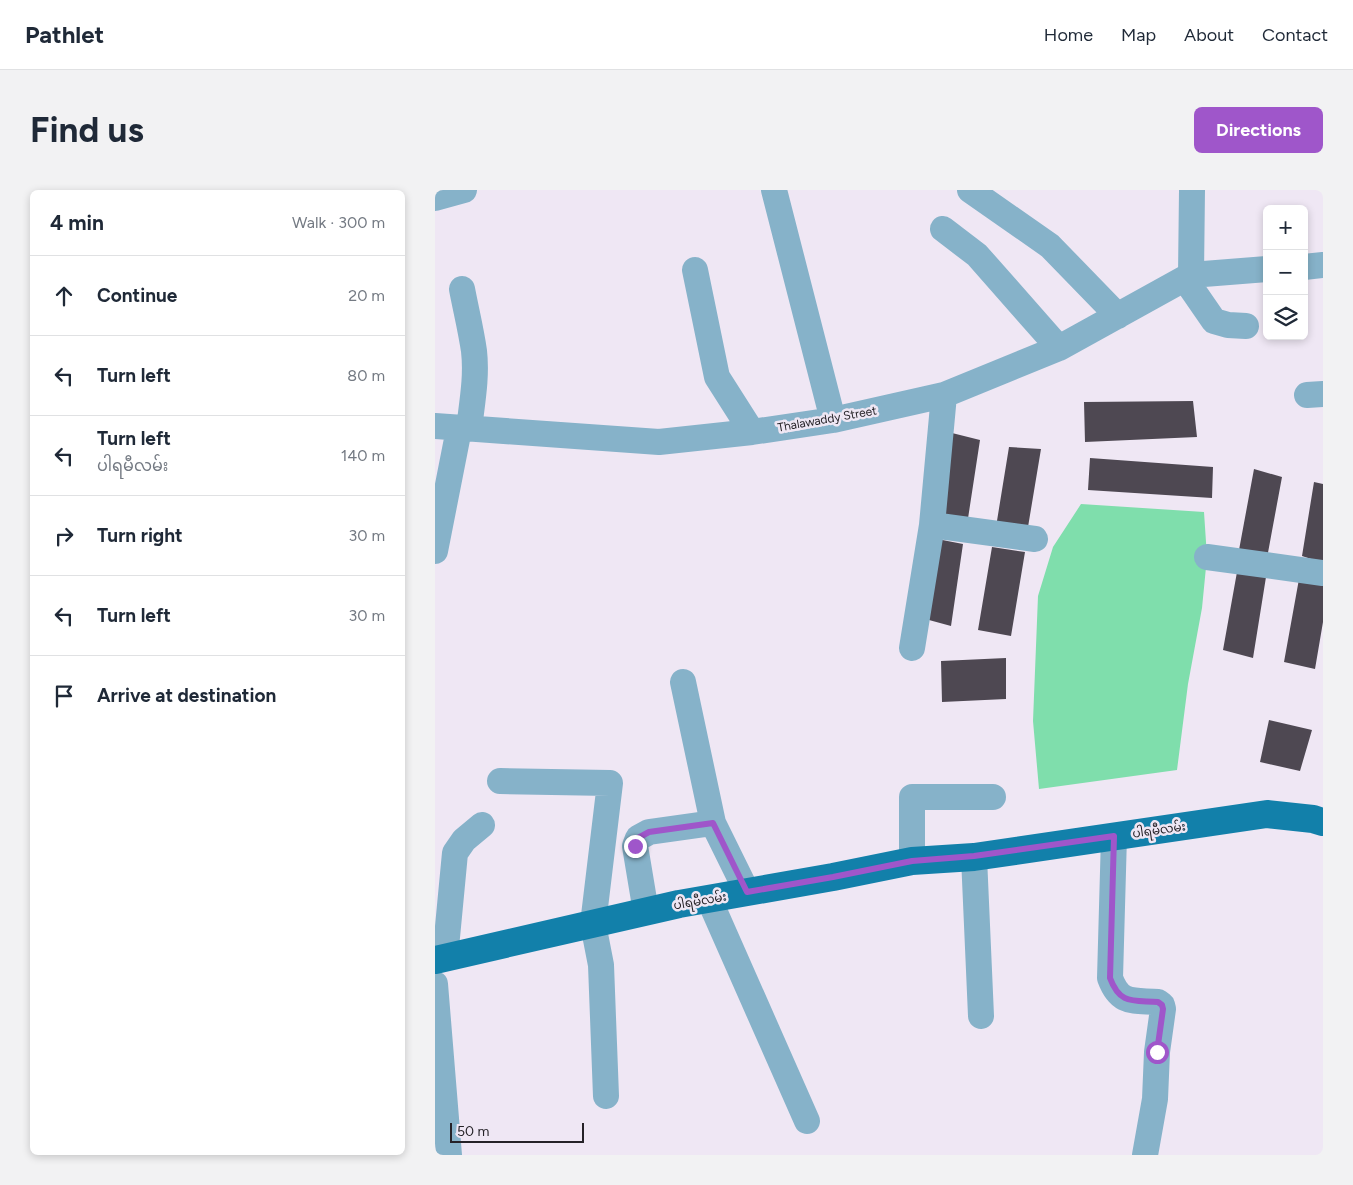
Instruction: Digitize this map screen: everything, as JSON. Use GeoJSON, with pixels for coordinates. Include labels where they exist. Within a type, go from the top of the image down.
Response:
{"type":"FeatureCollection","features":[{"type":"Feature","properties":{"kind":"main road","name":"ပါရမီလမ်း"},"geometry":{"type":"LineString","coordinates":[[440,959],[646,912],[912,861],[974,856],[1267,814],[1313,819],[1323,822]]}},
{"type":"Feature","properties":{"kind":"street"},"geometry":{"type":"LineString","coordinates":[[435,198],[465,190]]}},
{"type":"Feature","properties":{"kind":"street"},"geometry":{"type":"LineString","coordinates":[[774,190],[833,420]]}},
{"type":"Feature","properties":{"kind":"street"},"geometry":{"type":"LineString","coordinates":[[970,190],[1050,246],[1117,316]]}},
{"type":"Feature","properties":{"kind":"street"},"geometry":{"type":"LineString","coordinates":[[1192,190],[1188,277],[1215,321],[1229,326],[1246,326]]}},
{"type":"Feature","properties":{"kind":"street"},"geometry":{"type":"LineString","coordinates":[[943,229],[977,255],[1059,348]]}},
{"type":"Feature","properties":{"kind":"street"},"geometry":{"type":"LineString","coordinates":[[1308,267],[1323,265]]}},
{"type":"Feature","properties":{"kind":"street"},"geometry":{"type":"LineString","coordinates":[[1188,277],[1263,269]]}},
{"type":"Feature","properties":{"kind":"street"},"geometry":{"type":"LineString","coordinates":[[695,270],[717,377],[752,432]]}},
{"type":"Feature","properties":{"kind":"street","name":"Thalawaddy Street"},"geometry":{"type":"LineString","coordinates":[[454,428],[659,442],[752,432],[833,420],[943,395],[1059,348],[1188,277]]}},
{"type":"Feature","properties":{"kind":"street"},"geometry":{"type":"LineString","coordinates":[[435,551],[454,428],[475,384],[474,351],[462,289]]}},
{"type":"Feature","properties":{"kind":"street"},"geometry":{"type":"LineString","coordinates":[[912,648],[931,525],[943,395]]}},
{"type":"Feature","properties":{"kind":"street"},"geometry":{"type":"LineString","coordinates":[[931,525],[1035,539]]}},
{"type":"Feature","properties":{"kind":"street"},"geometry":{"type":"LineString","coordinates":[[1207,556],[1323,573]]}},
{"type":"Feature","properties":{"kind":"street"},"geometry":{"type":"LineString","coordinates":[[683,682],[713,823],[747,892]]}},
{"type":"Feature","properties":{"kind":"street"},"geometry":{"type":"LineString","coordinates":[[500,781],[609,783],[593,924],[601,965],[606,1096]]}},
{"type":"Feature","properties":{"kind":"street"},"geometry":{"type":"LineString","coordinates":[[912,861],[912,797],[993,797]]}},
{"type":"Feature","properties":{"kind":"street"},"geometry":{"type":"LineString","coordinates":[[646,912],[636,860],[635,846],[638,838],[649,832],[713,823]]}},
{"type":"Feature","properties":{"kind":"street"},"geometry":{"type":"LineString","coordinates":[[440,959],[455,853],[464,840],[482,826]]}},
{"type":"Feature","properties":{"kind":"street"},"geometry":{"type":"LineString","coordinates":[[1114,836],[1110,978],[1115,992],[1128,1000],[1158,1002],[1162,1005],[1163,1009],[1157,1052],[1155,1099],[1145,1155]]}},
{"type":"Feature","properties":{"kind":"street"},"geometry":{"type":"LineString","coordinates":[[974,856],[981,1016]]}},
{"type":"Feature","properties":{"kind":"street"},"geometry":{"type":"LineString","coordinates":[[709,899],[807,1121]]}},
{"type":"Feature","properties":{"kind":"street"},"geometry":{"type":"LineString","coordinates":[[435,984],[449,1155]]}},
{"type":"Feature","properties":{"kind":"green space"},"geometry":{"type":"Polygon","coordinates":[[[1081,504],[1204,512],[1207,557],[1202,608],[1188,684],[1177,770],[1039,789],[1033,721],[1038,596],[1053,547],[1081,504]]]}},
{"type":"Feature","properties":{"kind":"building"},"geometry":{"type":"Polygon","coordinates":[[[1193,401],[1197,437],[1085,442],[1084,402],[1193,401]]]}},
{"type":"Feature","properties":{"kind":"building"},"geometry":{"type":"Polygon","coordinates":[[[952,433],[980,440],[967,525],[938,519],[952,433]]]}},
{"type":"Feature","properties":{"kind":"building"},"geometry":{"type":"Polygon","coordinates":[[[1009,447],[1041,449],[1027,533],[996,527],[1009,447]]]}},
{"type":"Feature","properties":{"kind":"building"},"geometry":{"type":"Polygon","coordinates":[[[1090,458],[1213,467],[1212,498],[1088,490],[1090,458]]]}},
{"type":"Feature","properties":{"kind":"building"},"geometry":{"type":"Polygon","coordinates":[[[1254,469],[1282,477],[1267,558],[1239,550],[1254,469]]]}},
{"type":"Feature","properties":{"kind":"building"},"geometry":{"type":"Polygon","coordinates":[[[1314,482],[1323,484],[1323,563],[1302,556],[1314,482]]]}},
{"type":"Feature","properties":{"kind":"building"},"geometry":{"type":"Polygon","coordinates":[[[932,538],[963,544],[951,626],[918,617],[932,538]]]}},
{"type":"Feature","properties":{"kind":"building"},"geometry":{"type":"Polygon","coordinates":[[[992,547],[1025,552],[1011,636],[978,630],[992,547]]]}},
{"type":"Feature","properties":{"kind":"building"},"geometry":{"type":"Polygon","coordinates":[[[1237,572],[1266,577],[1253,658],[1223,650],[1237,572]]]}},
{"type":"Feature","properties":{"kind":"building"},"geometry":{"type":"Polygon","coordinates":[[[1299,579],[1323,584],[1323,622],[1315,669],[1284,662],[1299,579]]]}},
{"type":"Feature","properties":{"kind":"building"},"geometry":{"type":"Polygon","coordinates":[[[1006,658],[1006,699],[942,702],[941,661],[1006,658]]]}},
{"type":"Feature","properties":{"kind":"building"},"geometry":{"type":"Polygon","coordinates":[[[1269,720],[1312,730],[1300,771],[1260,762],[1269,720]]]}},
{"type":"Feature","properties":{"kind":"route"},"geometry":{"type":"LineString","coordinates":[[635,846],[638,838],[649,832],[713,823],[747,892],[912,861],[974,856],[1114,836],[1110,978],[1115,992],[1128,1000],[1158,1002],[1162,1005],[1157,1052]]}}]}
